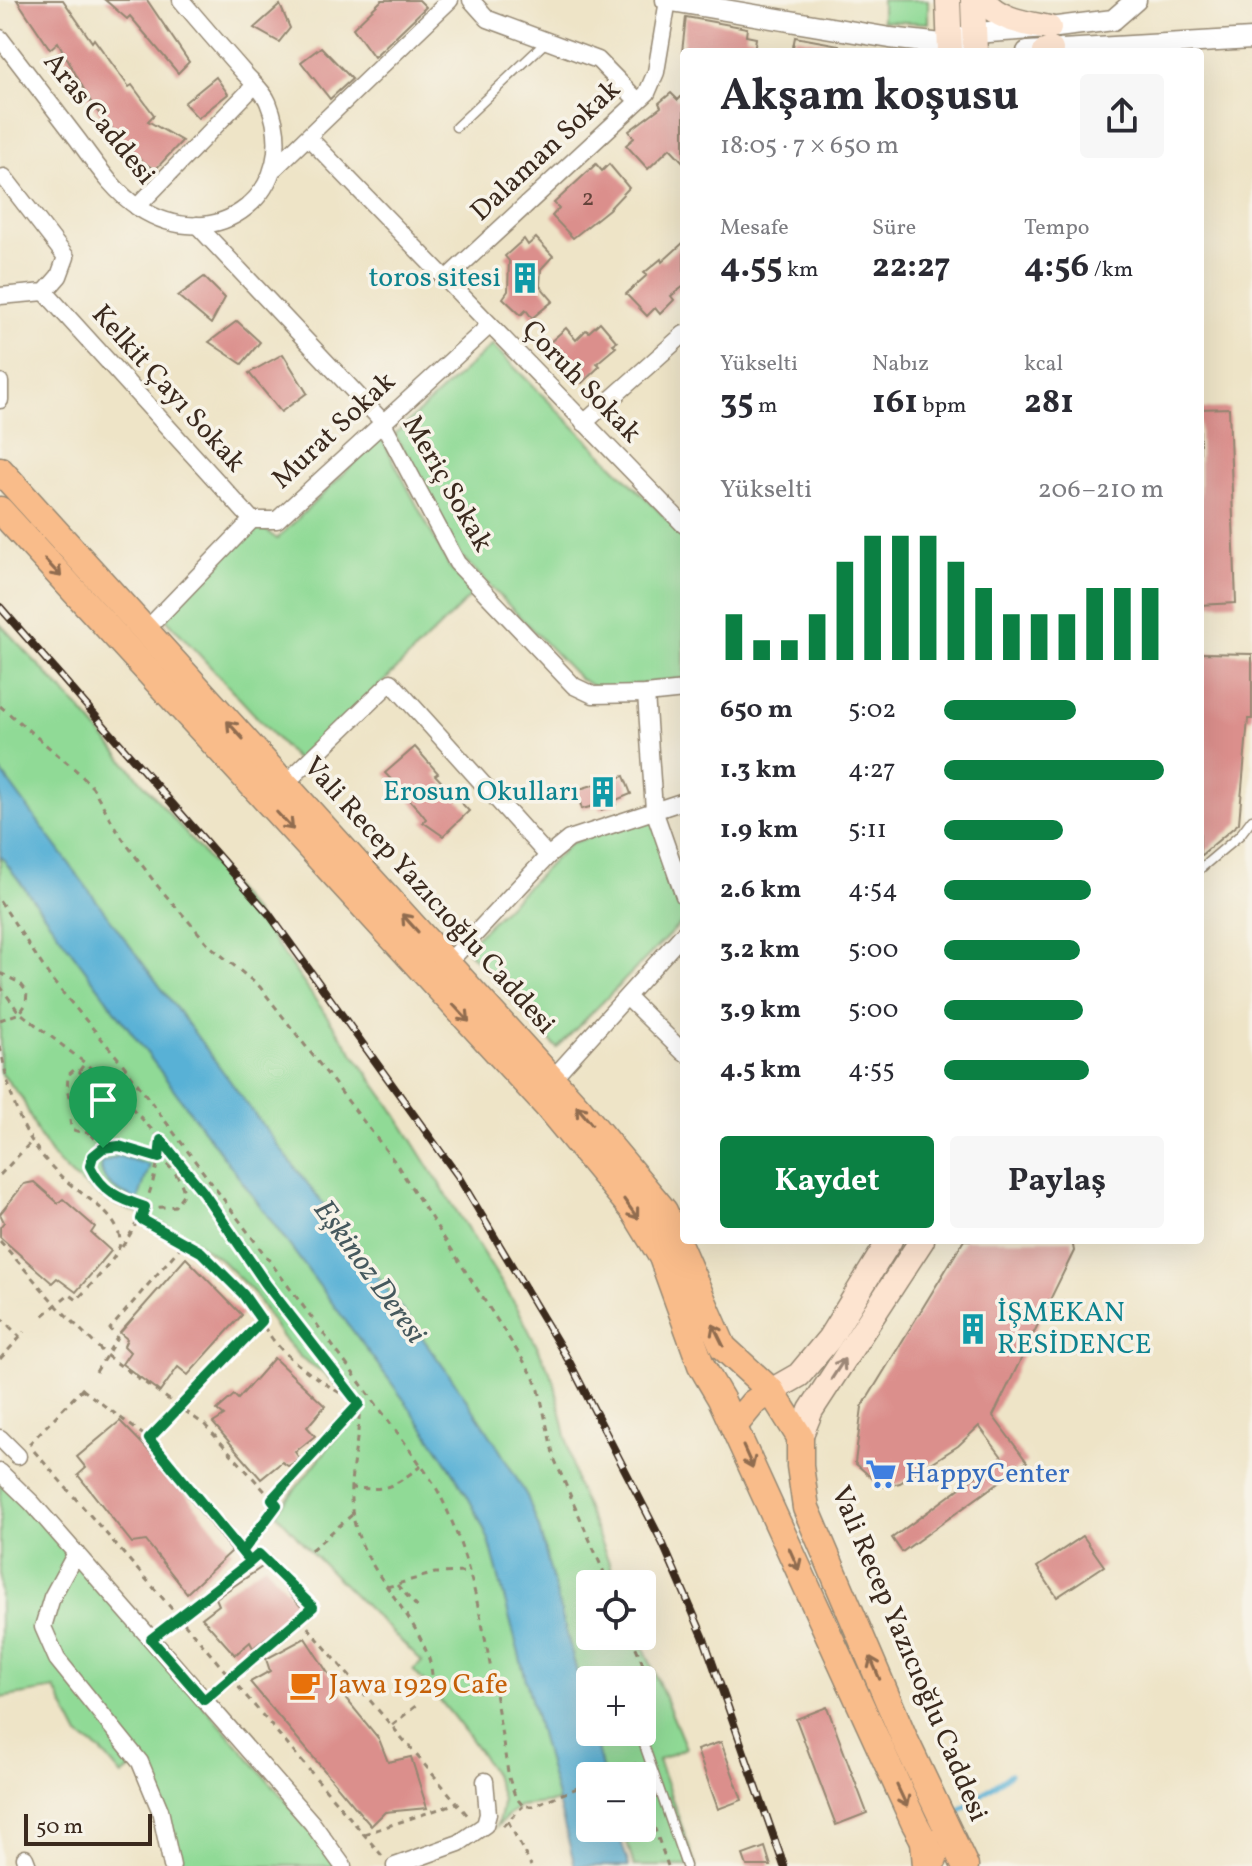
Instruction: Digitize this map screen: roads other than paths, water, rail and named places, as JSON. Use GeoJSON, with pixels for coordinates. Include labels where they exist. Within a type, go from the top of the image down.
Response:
{"type":"FeatureCollection","features":[{"type":"Feature","properties":{"kind":"main road"},"geometry":{"type":"LineString","coordinates":[[948,0],[964,47]]}},
{"type":"Feature","properties":{"kind":"main road"},"geometry":{"type":"LineString","coordinates":[[964,47],[973,0]]}},
{"type":"Feature","properties":{"kind":"main road"},"geometry":{"type":"LineString","coordinates":[[983,0],[989,8],[1043,46]]}},
{"type":"Feature","properties":{"kind":"main road","name":"Vali Recep Yazıcıoğlu Caddesi"},"geometry":{"type":"LineString","coordinates":[[0,470],[552,1079],[664,1211],[723,1347],[771,1391],[800,1437],[800,1466],[806,1508],[905,1740],[965,1866]]}},
{"type":"Feature","properties":{"kind":"main road","name":"Vali Recep Yazıcıoğlu Caddesi"},"geometry":{"type":"LineString","coordinates":[[0,510],[547,1106],[634,1211],[662,1257],[701,1365],[734,1426],[930,1858]]}},
{"type":"Feature","properties":{"kind":"main road"},"geometry":{"type":"LineString","coordinates":[[734,1426],[753,1403],[799,1375],[829,1339],[882,1244]]}},
{"type":"Feature","properties":{"kind":"main road"},"geometry":{"type":"LineString","coordinates":[[800,1437],[811,1410],[919,1244]]}},
{"type":"Feature","properties":{"kind":"main road"},"geometry":{"type":"LineString","coordinates":[[762,1488],[778,1490],[789,1484],[800,1466]]}},
{"type":"Feature","properties":{"kind":"street"},"geometry":{"type":"LineString","coordinates":[[181,0],[268,100],[275,132],[275,168]]}},
{"type":"Feature","properties":{"kind":"street"},"geometry":{"type":"LineString","coordinates":[[471,0],[488,19],[598,60],[638,101]]}},
{"type":"Feature","properties":{"kind":"street"},"geometry":{"type":"LineString","coordinates":[[667,0],[888,45],[1043,46],[1252,39]]}},
{"type":"Feature","properties":{"kind":"street","name":"Dalaman Sokak"},"geometry":{"type":"LineString","coordinates":[[446,279],[647,93],[656,72],[667,0]]}},
{"type":"Feature","properties":{"kind":"street"},"geometry":{"type":"LineString","coordinates":[[1043,46],[1113,20],[1136,0]]}},
{"type":"Feature","properties":{"kind":"street","name":"Aras Caddesi"},"geometry":{"type":"LineString","coordinates":[[0,38],[105,175],[137,207],[169,223],[197,225],[233,218],[259,196],[275,168],[449,1]]}},
{"type":"Feature","properties":{"kind":"street"},"geometry":{"type":"LineString","coordinates":[[137,207],[255,85]]}},
{"type":"Feature","properties":{"kind":"street","name":"Çoruh Sokak"},"geometry":{"type":"LineString","coordinates":[[308,137],[680,521]]}},
{"type":"Feature","properties":{"kind":"street"},"geometry":{"type":"LineString","coordinates":[[0,296],[45,292],[59,276],[66,257],[4,177]]}},
{"type":"Feature","properties":{"kind":"street","name":"Meriç Sokak"},"geometry":{"type":"LineString","coordinates":[[197,225],[382,421],[457,563],[574,686],[593,695],[680,690]]}},
{"type":"Feature","properties":{"kind":"street","name":"Kelkit Çayı Sokak"},"geometry":{"type":"LineString","coordinates":[[45,292],[252,520]]}},
{"type":"Feature","properties":{"kind":"street","name":"Murat Sokak"},"geometry":{"type":"LineString","coordinates":[[252,520],[277,520],[490,325]]}},
{"type":"Feature","properties":{"kind":"street"},"geometry":{"type":"LineString","coordinates":[[584,423],[680,338]]}},
{"type":"Feature","properties":{"kind":"street"},"geometry":{"type":"LineString","coordinates":[[0,382],[0,400]]}},
{"type":"Feature","properties":{"kind":"street"},"geometry":{"type":"LineString","coordinates":[[145,631],[252,520]]}},
{"type":"Feature","properties":{"kind":"street"},"geometry":{"type":"LineString","coordinates":[[284,785],[391,682],[548,856]]}},
{"type":"Feature","properties":{"kind":"street"},"geometry":{"type":"LineString","coordinates":[[646,694],[654,810],[680,885]]}},
{"type":"Feature","properties":{"kind":"street"},"geometry":{"type":"LineString","coordinates":[[447,964],[548,856],[569,839],[680,802]]}},
{"type":"Feature","properties":{"kind":"street"},"geometry":{"type":"LineString","coordinates":[[552,1079],[680,937]]}},
{"type":"Feature","properties":{"kind":"street"},"geometry":{"type":"LineString","coordinates":[[627,997],[680,1049]]}},
{"type":"Feature","properties":{"kind":"street"},"geometry":{"type":"LineString","coordinates":[[0,1438],[18,1456]]}},
{"type":"Feature","properties":{"kind":"street"},"geometry":{"type":"LineString","coordinates":[[0,1472],[76,1553],[312,1823],[343,1866]]}},
{"type":"Feature","properties":{"kind":"street"},"geometry":{"type":"LineString","coordinates":[[76,1553],[52,1597],[43,1627],[57,1659],[140,1762],[160,1810],[174,1864]]}},
{"type":"Feature","properties":{"kind":"street"},"geometry":{"type":"LineString","coordinates":[[393,1866],[459,1843],[480,1830],[488,1814],[485,1781]]}},
{"type":"Feature","properties":{"kind":"lane"},"geometry":{"type":"LineString","coordinates":[[456,127],[547,41]]}},
{"type":"Feature","properties":{"kind":"lane"},"geometry":{"type":"LineString","coordinates":[[1204,866],[1240,835],[1252,819]]}},
{"type":"Feature","properties":{"kind":"lane"},"geometry":{"type":"LineString","coordinates":[[644,1746],[686,1866]]}},
{"type":"Feature","properties":{"kind":"water","name":"Eşkinoz Deresi"},"geometry":{"type":"Polygon","coordinates":[[[0,770],[351,1240],[496,1444],[527,1496],[539,1528],[576,1669],[576,1746],[596,1746],[600,1762],[576,1762],[576,1842],[621,1842],[629,1866],[575,1866],[490,1544],[453,1472],[407,1404],[0,855],[0,770]]]}},
{"type":"Feature","properties":{"kind":"water"},"geometry":{"type":"Polygon","coordinates":[[[118,1156],[150,1165],[138,1200],[119,1191],[104,1177],[101,1163],[118,1156]]]}},
{"type":"Feature","properties":{"kind":"waterway"},"geometry":{"type":"LineString","coordinates":[[959,1811],[1010,1774]]}},
{"type":"Feature","properties":{"kind":"railway"},"geometry":{"type":"LineString","coordinates":[[0,607],[269,914],[458,1176],[570,1363],[663,1544],[703,1636],[784,1866]]}},
{"type":"Feature","properties":{"kind":"place","name":"toros sitesi"},"geometry":{"type":"Point","coordinates":[525,278]}},
{"type":"Feature","properties":{"kind":"place","name":"Erosun Okulları"},"geometry":{"type":"Point","coordinates":[603,792]}},
{"type":"Feature","properties":{"kind":"place","name":"İŞMEKAN RESİDENCE"},"geometry":{"type":"Point","coordinates":[973,1329]}},
{"type":"Feature","properties":{"kind":"place","name":"HappyCenter"},"geometry":{"type":"Point","coordinates":[881,1474]}},
{"type":"Feature","properties":{"kind":"place","name":"Jawa 1929 Cafe"},"geometry":{"type":"Point","coordinates":[305,1685]}}]}
